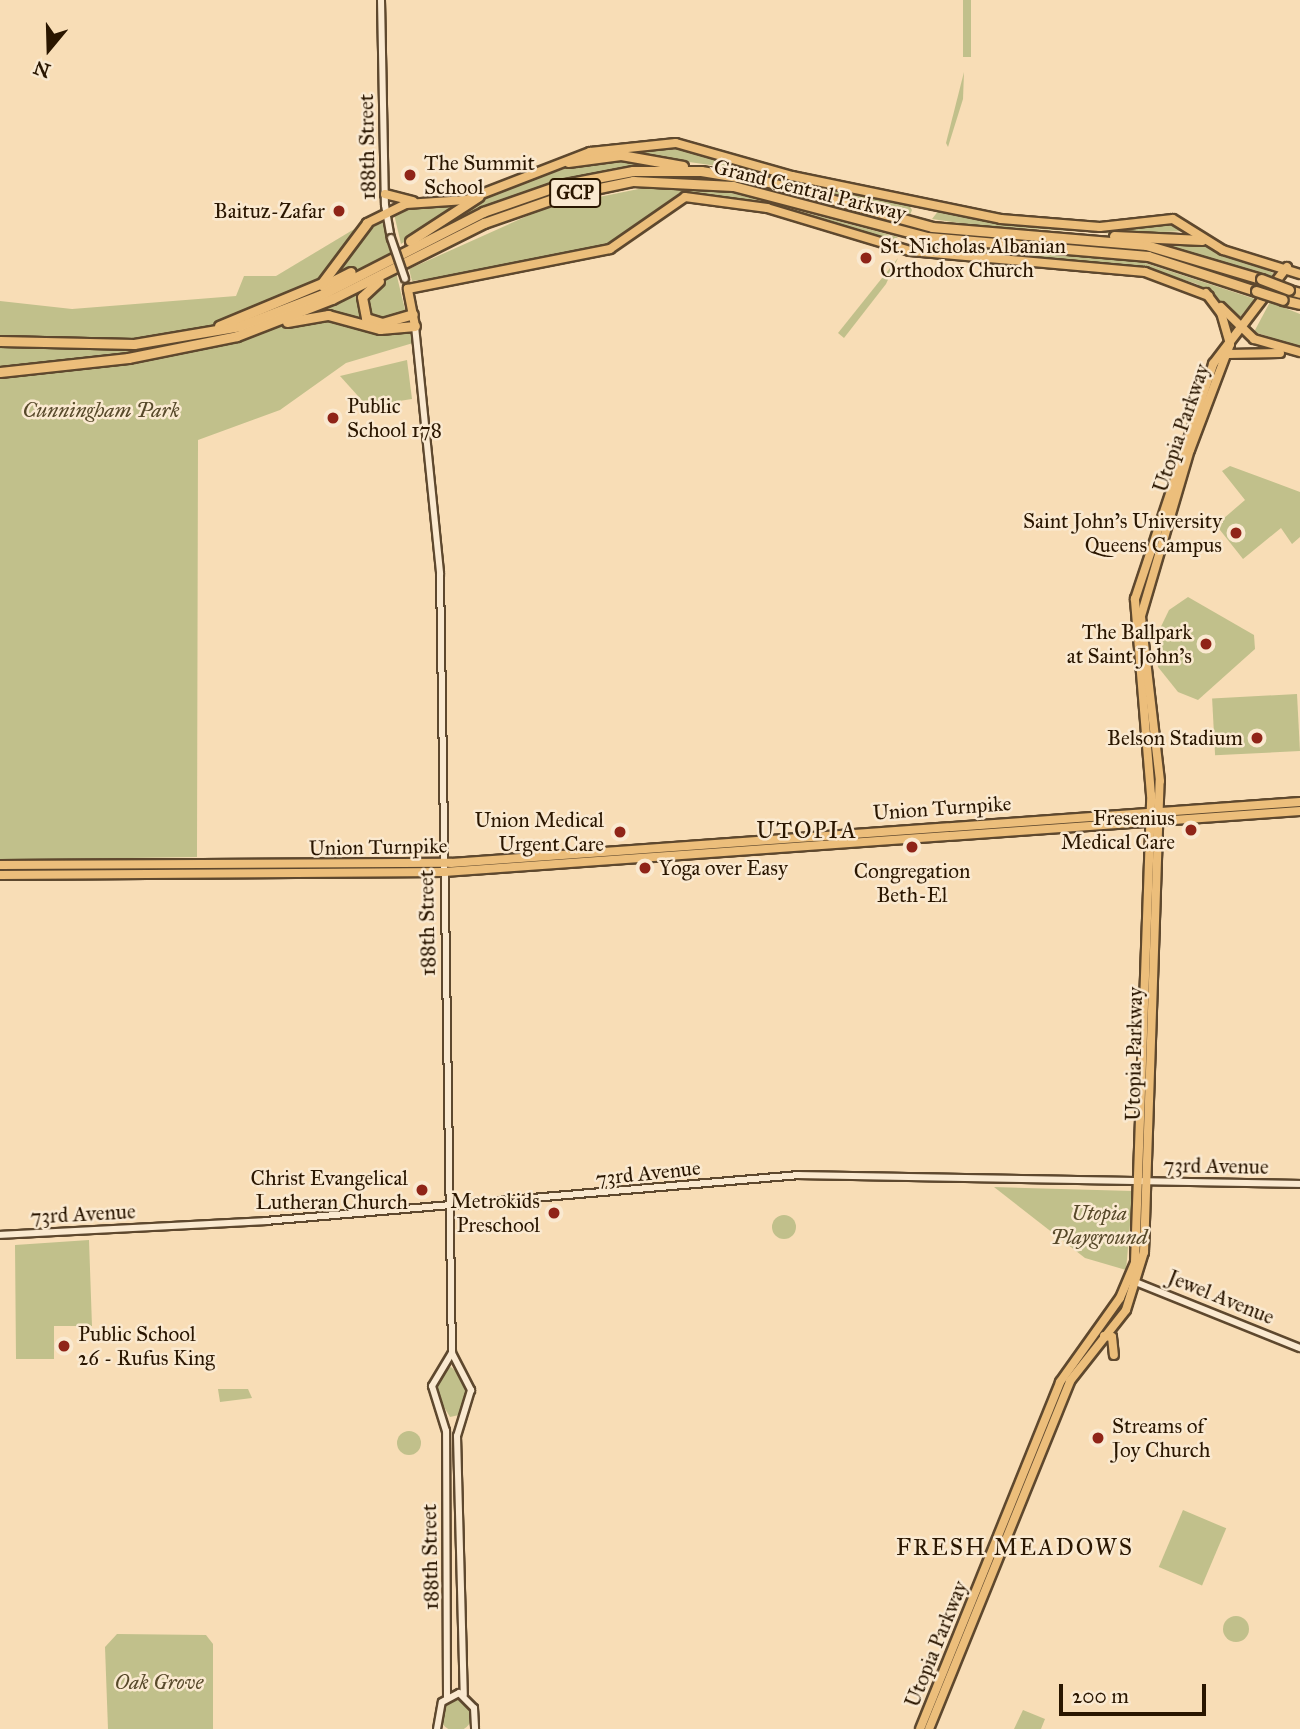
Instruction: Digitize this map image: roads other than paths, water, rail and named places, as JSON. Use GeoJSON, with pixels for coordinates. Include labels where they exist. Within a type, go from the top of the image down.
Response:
{"type":"FeatureCollection","features":[{"type":"Feature","properties":{"kind":"highway"},"geometry":{"type":"LineString","coordinates":[[568,162],[621,155],[701,171]]}},
{"type":"Feature","properties":{"kind":"highway","name":"Grand Central Parkway"},"geometry":{"type":"LineString","coordinates":[[0,341],[80,345],[187,338],[290,309],[520,198],[610,174],[701,171],[768,182],[902,226],[927,237],[1148,256],[1300,304]]}},
{"type":"Feature","properties":{"kind":"highway","name":"Grand Central Parkway"},"geometry":{"type":"LineString","coordinates":[[0,372],[102,362],[272,324],[523,208],[633,181],[733,186],[902,226],[1146,245],[1300,293]]}},
{"type":"Feature","properties":{"kind":"highway"},"geometry":{"type":"LineString","coordinates":[[187,338],[301,295],[405,244],[479,196]]}},
{"type":"Feature","properties":{"kind":"highway"},"geometry":{"type":"LineString","coordinates":[[301,295],[328,277],[367,223]]}},
{"type":"Feature","properties":{"kind":"highway"},"geometry":{"type":"LineString","coordinates":[[1018,235],[1164,234],[1202,240]]}},
{"type":"Feature","properties":{"kind":"highway"},"geometry":{"type":"LineString","coordinates":[[409,260],[370,287],[361,307],[377,323],[413,314]]}},
{"type":"Feature","properties":{"kind":"highway"},"geometry":{"type":"LineString","coordinates":[[272,324],[328,315],[371,328],[415,326]]}},
{"type":"Feature","properties":{"kind":"highway"},"geometry":{"type":"LineString","coordinates":[[32,347],[80,345]]}},
{"type":"Feature","properties":{"kind":"highway"},"geometry":{"type":"LineString","coordinates":[[32,365],[102,362]]}},
{"type":"Feature","properties":{"kind":"main road","name":"Grand Central Parkway"},"geometry":{"type":"LineString","coordinates":[[367,223],[416,202],[479,196],[612,146],[691,145],[883,198],[1042,224],[1100,227],[1174,219],[1202,240],[1287,267],[1300,274]]}},
{"type":"Feature","properties":{"kind":"main road"},"geometry":{"type":"LineString","coordinates":[[385,194],[416,202]]}},
{"type":"Feature","properties":{"kind":"main road","name":"Grand Central Parkway"},"geometry":{"type":"LineString","coordinates":[[408,289],[610,249],[639,235],[674,200],[691,197],[767,208],[896,248],[1145,272],[1206,293],[1242,327],[1286,353]]}},
{"type":"Feature","properties":{"kind":"main road"},"geometry":{"type":"LineString","coordinates":[[1230,344],[1287,267]]}},
{"type":"Feature","properties":{"kind":"main road"},"geometry":{"type":"LineString","coordinates":[[408,289],[415,326]]}},
{"type":"Feature","properties":{"kind":"main road"},"geometry":{"type":"LineString","coordinates":[[1206,293],[1222,313],[1230,344]]}},
{"type":"Feature","properties":{"kind":"main road","name":"Utopia Parkway"},"geometry":{"type":"LineString","coordinates":[[929,1729],[1070,1381],[1126,1310],[1146,1182],[1154,812],[1142,608],[1203,411],[1230,344]]}},
{"type":"Feature","properties":{"kind":"main road","name":"Utopia Parkway"},"geometry":{"type":"LineString","coordinates":[[1154,812],[1135,599],[1213,364],[1230,344]]}},
{"type":"Feature","properties":{"kind":"main road"},"geometry":{"type":"LineString","coordinates":[[1228,354],[1300,352]]}},
{"type":"Feature","properties":{"kind":"main road","name":"Union Turnpike"},"geometry":{"type":"LineString","coordinates":[[0,865],[444,867],[1300,802]]}},
{"type":"Feature","properties":{"kind":"main road","name":"Union Turnpike"},"geometry":{"type":"LineString","coordinates":[[0,874],[444,867],[1300,811]]}},
{"type":"Feature","properties":{"kind":"main road","name":"Utopia Parkway"},"geometry":{"type":"LineString","coordinates":[[920,1729],[1060,1382],[1132,1280]]}},
{"type":"Feature","properties":{"kind":"main road"},"geometry":{"type":"LineString","coordinates":[[1104,1336],[1112,1337],[1114,1355]]}},
{"type":"Feature","properties":{"kind":"street","name":"188th Street"},"geometry":{"type":"LineString","coordinates":[[382,0],[386,214],[408,289]]}},
{"type":"Feature","properties":{"kind":"street","name":"188th Street"},"geometry":{"type":"LineString","coordinates":[[415,326],[440,574],[452,1353]]}},
{"type":"Feature","properties":{"kind":"street","name":"73rd Avenue"},"geometry":{"type":"LineString","coordinates":[[0,1235],[450,1207],[799,1175],[1300,1184]]}},
{"type":"Feature","properties":{"kind":"street","name":"Jewel Avenue"},"geometry":{"type":"LineString","coordinates":[[1132,1280],[1300,1348]]}},
{"type":"Feature","properties":{"kind":"street"},"geometry":{"type":"LineString","coordinates":[[441,1367],[452,1353],[463,1367]]}},
{"type":"Feature","properties":{"kind":"street","name":"188th Street"},"geometry":{"type":"LineString","coordinates":[[438,1729],[447,1697],[442,1416],[432,1386],[441,1367]]}},
{"type":"Feature","properties":{"kind":"street"},"geometry":{"type":"LineString","coordinates":[[441,1367],[463,1367]]}},
{"type":"Feature","properties":{"kind":"street","name":"188th Street"},"geometry":{"type":"LineString","coordinates":[[463,1367],[471,1390],[459,1417],[464,1695],[474,1709],[475,1729]]}},
{"type":"Feature","properties":{"kind":"street"},"geometry":{"type":"LineString","coordinates":[[442,1416],[459,1417]]}},
{"type":"Feature","properties":{"kind":"street"},"geometry":{"type":"LineString","coordinates":[[447,1697],[464,1695]]}},
{"type":"Feature","properties":{"kind":"place","name":"The Summit School"},"geometry":{"type":"Point","coordinates":[410,175]}},
{"type":"Feature","properties":{"kind":"place","name":"Baituz-Zafar"},"geometry":{"type":"Point","coordinates":[339,211]}},
{"type":"Feature","properties":{"kind":"place","name":"St. Nicholas Albanian Orthodox Church"},"geometry":{"type":"Point","coordinates":[866,258]}},
{"type":"Feature","properties":{"kind":"place","name":"Public School 178"},"geometry":{"type":"Point","coordinates":[333,418]}},
{"type":"Feature","properties":{"kind":"place","name":"Saint John's University Queens Campus"},"geometry":{"type":"Point","coordinates":[1236,533]}},
{"type":"Feature","properties":{"kind":"place","name":"The Ballpark at Saint John's"},"geometry":{"type":"Point","coordinates":[1206,644]}},
{"type":"Feature","properties":{"kind":"place","name":"Belson Stadium"},"geometry":{"type":"Point","coordinates":[1257,738]}},
{"type":"Feature","properties":{"kind":"place","name":"Fresenius Medical Care"},"geometry":{"type":"Point","coordinates":[1191,830]}},
{"type":"Feature","properties":{"kind":"place","name":"Union Medical Urgent Care"},"geometry":{"type":"Point","coordinates":[620,832]}},
{"type":"Feature","properties":{"kind":"place","name":"Congregation Beth-El"},"geometry":{"type":"Point","coordinates":[912,847]}},
{"type":"Feature","properties":{"kind":"place","name":"Yoga over Easy"},"geometry":{"type":"Point","coordinates":[645,868]}},
{"type":"Feature","properties":{"kind":"place","name":"Christ Evangelical Lutheran Church"},"geometry":{"type":"Point","coordinates":[422,1190]}},
{"type":"Feature","properties":{"kind":"place","name":"Metrokids Preschool"},"geometry":{"type":"Point","coordinates":[554,1213]}},
{"type":"Feature","properties":{"kind":"place","name":"Public School 26 - Rufus King"},"geometry":{"type":"Point","coordinates":[64,1346]}},
{"type":"Feature","properties":{"kind":"place","name":"Streams of Joy Church"},"geometry":{"type":"Point","coordinates":[1098,1438]}},
{"type":"Feature","properties":{"kind":"district","name":"UTOPIA"},"geometry":{"type":"Point","coordinates":[807,830]}},
{"type":"Feature","properties":{"kind":"district","name":"FRESH MEADOWS"},"geometry":{"type":"Point","coordinates":[1015,1547]}},
{"type":"Feature","properties":{"kind":"park label","name":"Cunningham Park"},"geometry":{"type":"Point","coordinates":[101,410]}},
{"type":"Feature","properties":{"kind":"park label","name":"Utopia Playground"},"geometry":{"type":"Point","coordinates":[1099,1225]}},
{"type":"Feature","properties":{"kind":"park label","name":"Oak Grove"},"geometry":{"type":"Point","coordinates":[159,1682]}}]}
